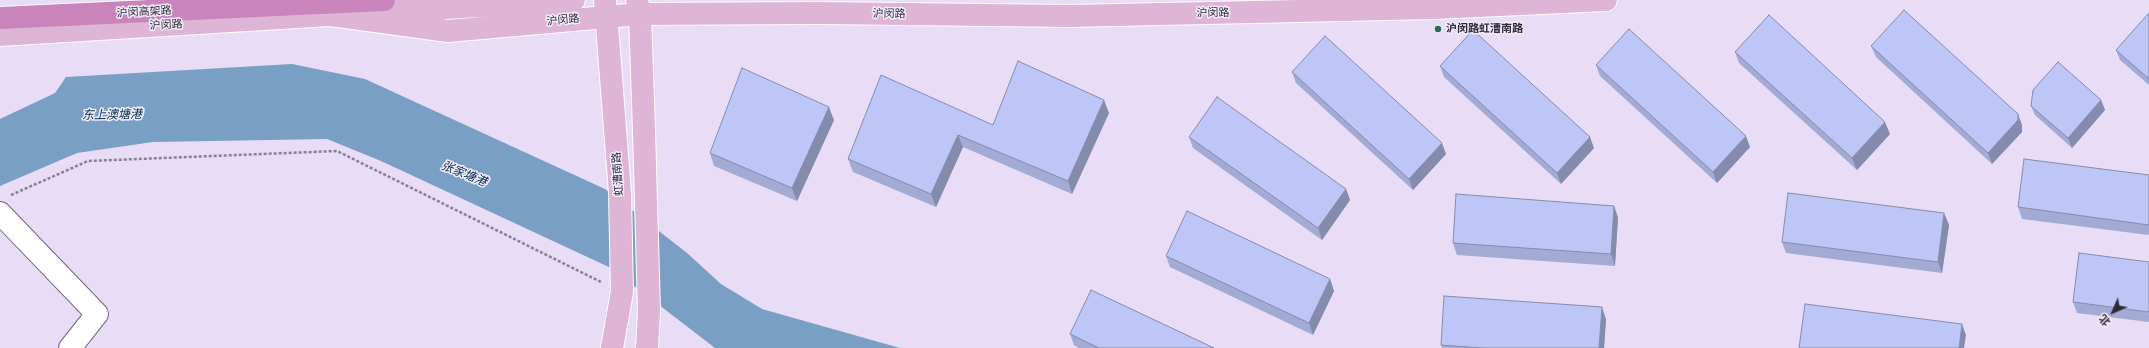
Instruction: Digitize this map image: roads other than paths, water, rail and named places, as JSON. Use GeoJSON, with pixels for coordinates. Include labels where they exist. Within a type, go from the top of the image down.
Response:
{"type":"FeatureCollection","features":[{"type":"Feature","properties":{"kind":"highway","name":"沪闵高架路"},"geometry":{"type":"LineString","coordinates":[[0,18],[384,0]]}},
{"type":"Feature","properties":{"kind":"main road","name":"沪闵路"},"geometry":{"type":"LineString","coordinates":[[0,35],[574,0]]}},
{"type":"Feature","properties":{"kind":"main road","name":"沪闵路"},"geometry":{"type":"LineString","coordinates":[[819,13],[895,0]]}},
{"type":"Feature","properties":{"kind":"main road"},"geometry":{"type":"LineString","coordinates":[[1120,0],[1173,14]]}},
{"type":"Feature","properties":{"kind":"main road","name":"沪闵路"},"geometry":{"type":"LineString","coordinates":[[331,15],[448,31],[605,8],[639,7],[819,13],[1070,16],[1435,8],[1606,0]]}},
{"type":"Feature","properties":{"kind":"main road"},"geometry":{"type":"LineString","coordinates":[[639,7],[646,206],[648,311],[647,348]]}},
{"type":"Feature","properties":{"kind":"main road","name":"虹漕南路"},"geometry":{"type":"LineString","coordinates":[[605,8],[620,193],[622,292],[612,348]]}},
{"type":"Feature","properties":{"kind":"street"},"geometry":{"type":"LineString","coordinates":[[3,205],[97,314],[70,348]]}},
{"type":"Feature","properties":{"kind":"water"},"geometry":{"type":"Polygon","coordinates":[[[292,64],[365,79],[605,189],[687,253],[721,284],[762,309],[900,348],[715,348],[611,268],[381,161],[327,139],[153,142],[77,153],[0,186],[0,119],[55,93],[66,77],[292,64]]]}},
{"type":"Feature","properties":{"kind":"place","name":"沪闵路虹漕南路"},"geometry":{"type":"Point","coordinates":[1438,29]}},
{"type":"Feature","properties":{"kind":"water label","name":"东上澳塘港"},"geometry":{"type":"Point","coordinates":[112,115]}},
{"type":"Feature","properties":{"kind":"water label","name":"张家塘港"},"geometry":{"type":"Point","coordinates":[464,174]}}]}
